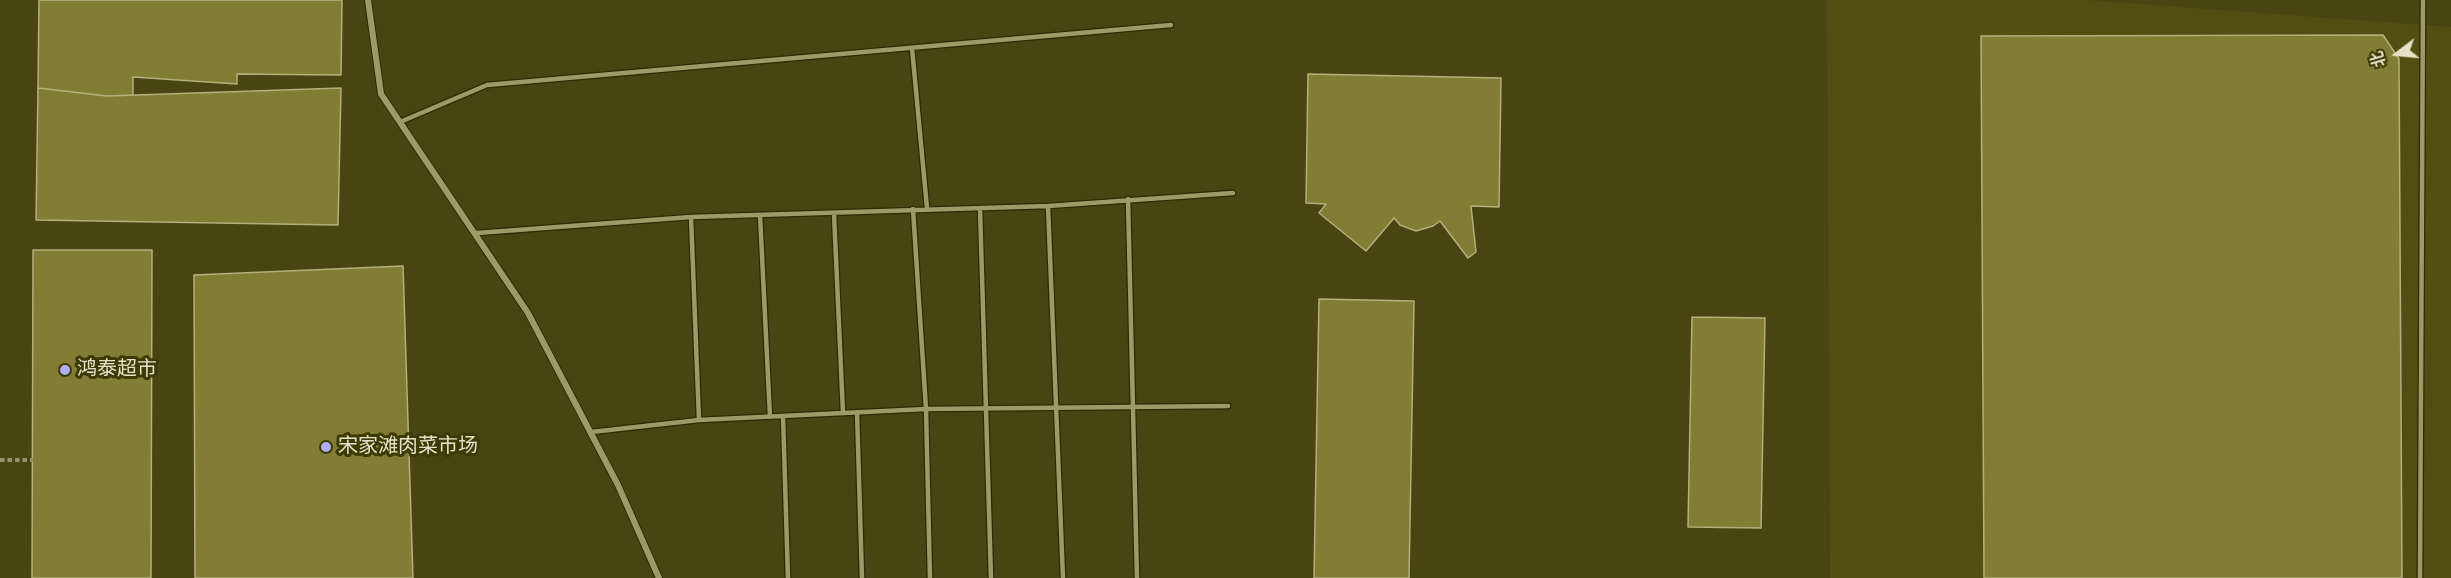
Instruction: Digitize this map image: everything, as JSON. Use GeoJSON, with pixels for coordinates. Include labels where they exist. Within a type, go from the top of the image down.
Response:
{"type":"FeatureCollection","features":[{"type":"Feature","properties":{"kind":"street"},"geometry":{"type":"LineString","coordinates":[[368,0],[381,94],[477,233],[528,313],[618,485],[659,578]]}},
{"type":"Feature","properties":{"kind":"lane"},"geometry":{"type":"LineString","coordinates":[[2420,578],[2423,0]]}},
{"type":"Feature","properties":{"kind":"lane"},"geometry":{"type":"LineString","coordinates":[[400,122],[487,85],[1171,25]]}},
{"type":"Feature","properties":{"kind":"lane"},"geometry":{"type":"LineString","coordinates":[[912,48],[927,208]]}},
{"type":"Feature","properties":{"kind":"lane"},"geometry":{"type":"LineString","coordinates":[[477,233],[691,217],[1048,206],[1233,193]]}},
{"type":"Feature","properties":{"kind":"lane"},"geometry":{"type":"LineString","coordinates":[[1128,199],[1137,578]]}},
{"type":"Feature","properties":{"kind":"lane"},"geometry":{"type":"LineString","coordinates":[[1048,206],[1063,578]]}},
{"type":"Feature","properties":{"kind":"lane"},"geometry":{"type":"LineString","coordinates":[[980,207],[992,578]]}},
{"type":"Feature","properties":{"kind":"lane"},"geometry":{"type":"LineString","coordinates":[[913,209],[926,409],[930,578]]}},
{"type":"Feature","properties":{"kind":"lane"},"geometry":{"type":"LineString","coordinates":[[834,214],[843,413]]}},
{"type":"Feature","properties":{"kind":"lane"},"geometry":{"type":"LineString","coordinates":[[760,215],[770,417]]}},
{"type":"Feature","properties":{"kind":"lane"},"geometry":{"type":"LineString","coordinates":[[691,217],[699,420]]}},
{"type":"Feature","properties":{"kind":"lane"},"geometry":{"type":"LineString","coordinates":[[591,432],[699,420],[926,409],[1228,406]]}},
{"type":"Feature","properties":{"kind":"lane"},"geometry":{"type":"LineString","coordinates":[[857,412],[862,578]]}},
{"type":"Feature","properties":{"kind":"lane"},"geometry":{"type":"LineString","coordinates":[[783,416],[788,578]]}},
{"type":"Feature","properties":{"kind":"path"},"geometry":{"type":"LineString","coordinates":[[0,460],[33,460]]}},
{"type":"Feature","properties":{"kind":"shaded area"},"geometry":{"type":"Polygon","coordinates":[[[1827,0],[2087,0],[2451,27],[2451,578],[1830,578],[1827,0]]]}},
{"type":"Feature","properties":{"kind":"building"},"geometry":{"type":"Polygon","coordinates":[[[39,0],[342,0],[341,75],[237,74],[237,84],[133,77],[133,95],[107,96],[38,88],[39,0]]]}},
{"type":"Feature","properties":{"kind":"building"},"geometry":{"type":"Polygon","coordinates":[[[2383,35],[2399,59],[2402,578],[1984,578],[1981,36],[2383,35]]]}},
{"type":"Feature","properties":{"kind":"building"},"geometry":{"type":"Polygon","coordinates":[[[1308,74],[1501,78],[1499,207],[1471,206],[1476,252],[1468,258],[1440,221],[1433,226],[1416,231],[1400,225],[1394,218],[1366,251],[1319,213],[1326,204],[1306,203],[1308,74]]]}},
{"type":"Feature","properties":{"kind":"building"},"geometry":{"type":"Polygon","coordinates":[[[38,88],[107,96],[341,88],[338,225],[36,220],[38,88]]]}},
{"type":"Feature","properties":{"kind":"building"},"geometry":{"type":"Polygon","coordinates":[[[33,250],[152,250],[151,578],[32,578],[33,250]]]}},
{"type":"Feature","properties":{"kind":"building"},"geometry":{"type":"Polygon","coordinates":[[[403,266],[413,578],[195,578],[194,275],[403,266]]]}},
{"type":"Feature","properties":{"kind":"building"},"geometry":{"type":"Polygon","coordinates":[[[1319,299],[1414,301],[1409,578],[1314,578],[1319,299]]]}},
{"type":"Feature","properties":{"kind":"building"},"geometry":{"type":"Polygon","coordinates":[[[1692,317],[1765,318],[1761,528],[1688,527],[1692,317]]]}},
{"type":"Feature","properties":{"kind":"place","name":"鸿泰超市"},"geometry":{"type":"Point","coordinates":[65,370]}},
{"type":"Feature","properties":{"kind":"place","name":"宋家滩肉菜市场"},"geometry":{"type":"Point","coordinates":[326,447]}}]}
